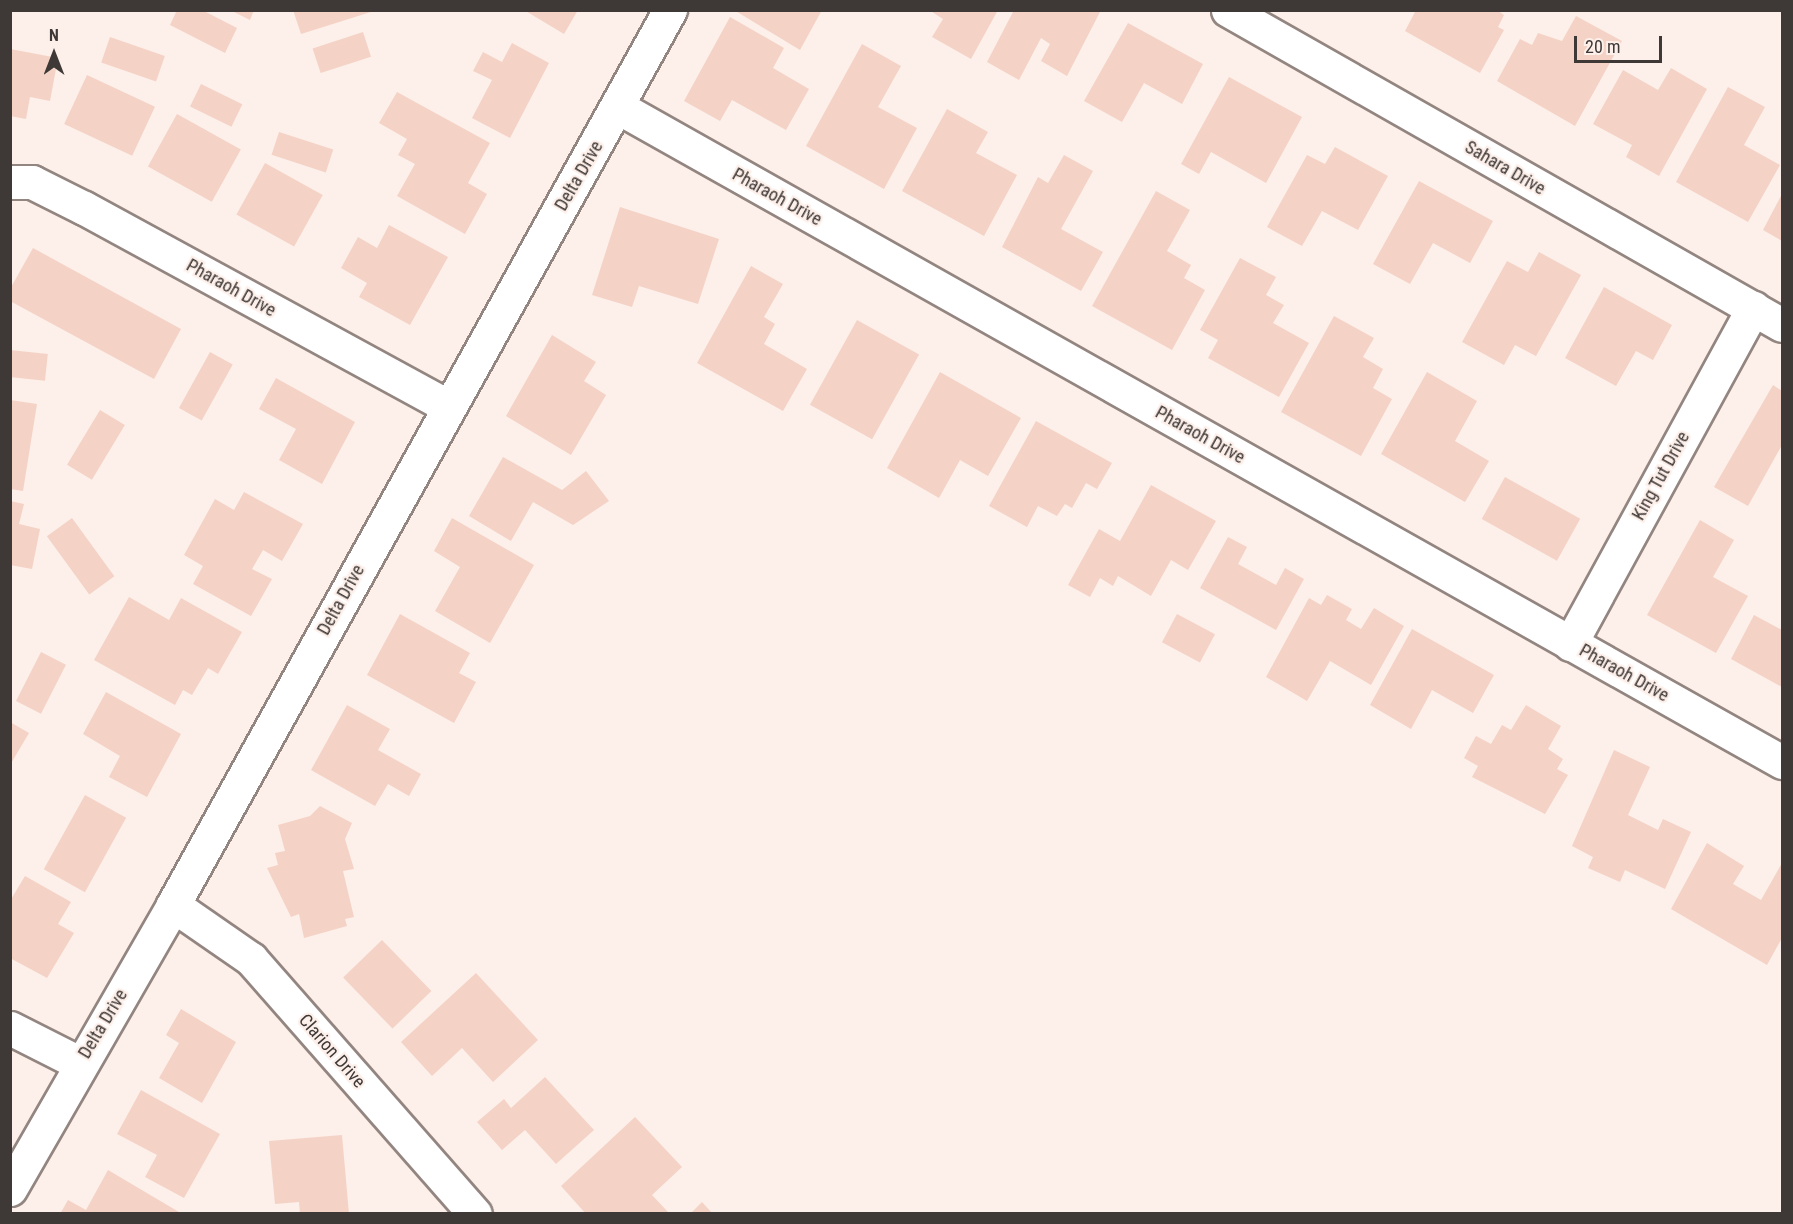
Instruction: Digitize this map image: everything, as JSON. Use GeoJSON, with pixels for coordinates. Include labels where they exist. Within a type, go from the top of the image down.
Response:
{"type":"FeatureCollection","features":[{"type":"Feature","properties":{"kind":"street","name":"Delta Drive"},"geometry":{"type":"LineString","coordinates":[[10,1189],[79,1063],[173,905],[447,406],[618,108],[670,10]]}},
{"type":"Feature","properties":{"kind":"street","name":"Sahara Drive"},"geometry":{"type":"LineString","coordinates":[[1228,10],[1782,325]]}},
{"type":"Feature","properties":{"kind":"street","name":"Pharaoh Drive"},"geometry":{"type":"LineString","coordinates":[[618,108],[1782,762]]}},
{"type":"Feature","properties":{"kind":"street","name":"Pharaoh Drive"},"geometry":{"type":"LineString","coordinates":[[10,182],[32,182],[84,208],[447,406]]}},
{"type":"Feature","properties":{"kind":"street","name":"King Tut Drive"},"geometry":{"type":"LineString","coordinates":[[1570,644],[1753,308]]}},
{"type":"Feature","properties":{"kind":"street","name":"Clarion Drive"},"geometry":{"type":"LineString","coordinates":[[173,905],[250,959],[467,1210]]}},
{"type":"Feature","properties":{"kind":"street"},"geometry":{"type":"LineString","coordinates":[[10,1028],[79,1063]]}},
{"type":"Feature","properties":{"kind":"building"},"geometry":{"type":"Polygon","coordinates":[[[177,10],[202,10],[237,28],[225,53],[170,25],[177,10]]]}},
{"type":"Feature","properties":{"kind":"building"},"geometry":{"type":"Polygon","coordinates":[[[230,10],[254,10],[250,20],[230,10]]]}},
{"type":"Feature","properties":{"kind":"building"},"geometry":{"type":"Polygon","coordinates":[[[293,10],[374,10],[374,11],[301,34],[293,10]]]}},
{"type":"Feature","properties":{"kind":"building"},"geometry":{"type":"Polygon","coordinates":[[[524,10],[578,10],[564,34],[524,10]]]}},
{"type":"Feature","properties":{"kind":"building"},"geometry":{"type":"Polygon","coordinates":[[[734,10],[822,10],[800,50],[734,10]]]}},
{"type":"Feature","properties":{"kind":"building"},"geometry":{"type":"Polygon","coordinates":[[[929,10],[998,10],[971,59],[932,37],[943,19],[929,10]]]}},
{"type":"Feature","properties":{"kind":"building"},"geometry":{"type":"Polygon","coordinates":[[[1014,10],[1101,10],[1067,76],[1041,61],[1050,44],[1041,38],[1019,80],[987,62],[1014,10]]]}},
{"type":"Feature","properties":{"kind":"building"},"geometry":{"type":"Polygon","coordinates":[[[1416,10],[1497,10],[1504,15],[1498,27],[1504,30],[1480,73],[1405,31],[1416,10]]]}},
{"type":"Feature","properties":{"kind":"building"},"geometry":{"type":"Polygon","coordinates":[[[1576,16],[1622,41],[1575,126],[1497,81],[1520,39],[1532,45],[1538,33],[1562,41],[1576,16]]]}},
{"type":"Feature","properties":{"kind":"building"},"geometry":{"type":"Polygon","coordinates":[[[730,17],[784,48],[773,68],[809,89],[786,130],[732,100],[720,121],[684,101],[730,17]]]}},
{"type":"Feature","properties":{"kind":"building"},"geometry":{"type":"Polygon","coordinates":[[[1128,23],[1203,64],[1182,104],[1144,83],[1122,122],[1084,101],[1128,23]]]}},
{"type":"Feature","properties":{"kind":"building"},"geometry":{"type":"Polygon","coordinates":[[[363,32],[371,57],[321,73],[313,48],[363,32]]]}},
{"type":"Feature","properties":{"kind":"building"},"geometry":{"type":"Polygon","coordinates":[[[110,37],[165,56],[156,81],[101,63],[110,37]]]}},
{"type":"Feature","properties":{"kind":"building"},"geometry":{"type":"Polygon","coordinates":[[[512,43],[549,63],[510,138],[472,118],[492,80],[473,71],[483,52],[502,62],[512,43]]]}},
{"type":"Feature","properties":{"kind":"building"},"geometry":{"type":"Polygon","coordinates":[[[862,44],[901,66],[878,107],[917,128],[884,189],[806,146],[862,44]]]}},
{"type":"Feature","properties":{"kind":"building"},"geometry":{"type":"Polygon","coordinates":[[[10,49],[58,58],[50,101],[30,97],[26,119],[10,116],[10,49]]]}},
{"type":"Feature","properties":{"kind":"building"},"geometry":{"type":"Polygon","coordinates":[[[1671,68],[1707,89],[1659,176],[1626,157],[1632,145],[1593,124],[1623,70],[1658,90],[1671,68]]]}},
{"type":"Feature","properties":{"kind":"building"},"geometry":{"type":"Polygon","coordinates":[[[87,75],[155,107],[132,156],[64,124],[87,75]]]}},
{"type":"Feature","properties":{"kind":"building"},"geometry":{"type":"Polygon","coordinates":[[[1229,77],[1302,117],[1266,183],[1211,152],[1199,174],[1181,164],[1229,77]]]}},
{"type":"Feature","properties":{"kind":"building"},"geometry":{"type":"Polygon","coordinates":[[[201,84],[242,104],[231,127],[190,106],[201,84]]]}},
{"type":"Feature","properties":{"kind":"building"},"geometry":{"type":"Polygon","coordinates":[[[1728,87],[1765,107],[1744,145],[1780,165],[1748,222],[1676,182],[1728,87]]]}},
{"type":"Feature","properties":{"kind":"building"},"geometry":{"type":"Polygon","coordinates":[[[397,92],[490,143],[468,183],[487,194],[465,234],[397,196],[415,164],[398,155],[407,139],[379,123],[397,92]]]}},
{"type":"Feature","properties":{"kind":"building"},"geometry":{"type":"Polygon","coordinates":[[[947,109],[988,132],[976,153],[1017,175],[984,236],[902,191],[947,109]]]}},
{"type":"Feature","properties":{"kind":"building"},"geometry":{"type":"Polygon","coordinates":[[[177,114],[241,149],[212,202],[148,166],[177,114]]]}},
{"type":"Feature","properties":{"kind":"building"},"geometry":{"type":"Polygon","coordinates":[[[279,132],[333,150],[326,172],[272,155],[279,132]]]}},
{"type":"Feature","properties":{"kind":"building"},"geometry":{"type":"Polygon","coordinates":[[[1335,147],[1388,176],[1358,230],[1322,211],[1302,246],[1267,227],[1307,155],[1325,164],[1335,147]]]}},
{"type":"Feature","properties":{"kind":"building"},"geometry":{"type":"Polygon","coordinates":[[[1064,155],[1093,171],[1061,229],[1103,252],[1081,291],[1002,247],[1038,177],[1048,183],[1064,155]]]}},
{"type":"Feature","properties":{"kind":"building"},"geometry":{"type":"Polygon","coordinates":[[[265,163],[323,195],[294,247],[236,215],[265,163]]]}},
{"type":"Feature","properties":{"kind":"building"},"geometry":{"type":"Polygon","coordinates":[[[1419,181],[1493,221],[1470,263],[1433,243],[1410,284],[1373,264],[1419,181]]]}},
{"type":"Feature","properties":{"kind":"building"},"geometry":{"type":"Polygon","coordinates":[[[1156,191],[1190,210],[1167,251],[1191,265],[1184,278],[1205,290],[1172,350],[1092,306],[1156,191]]]}},
{"type":"Feature","properties":{"kind":"building"},"geometry":{"type":"Polygon","coordinates":[[[1782,194],[1782,241],[1763,230],[1782,194]]]}},
{"type":"Feature","properties":{"kind":"building"},"geometry":{"type":"Polygon","coordinates":[[[620,207],[719,239],[698,304],[639,286],[632,307],[592,295],[620,207]]]}},
{"type":"Feature","properties":{"kind":"building"},"geometry":{"type":"Polygon","coordinates":[[[389,225],[448,257],[410,325],[359,297],[367,283],[341,268],[358,237],[377,248],[389,225]]]}},
{"type":"Feature","properties":{"kind":"building"},"geometry":{"type":"Polygon","coordinates":[[[33,248],[181,329],[154,379],[10,301],[10,289],[33,248]]]}},
{"type":"Feature","properties":{"kind":"building"},"geometry":{"type":"Polygon","coordinates":[[[1539,252],[1581,275],[1536,356],[1515,345],[1504,365],[1462,342],[1507,261],[1528,272],[1539,252]]]}},
{"type":"Feature","properties":{"kind":"building"},"geometry":{"type":"Polygon","coordinates":[[[1240,258],[1276,277],[1266,295],[1284,305],[1273,323],[1309,343],[1279,397],[1208,358],[1218,340],[1200,330],[1240,258]]]}},
{"type":"Feature","properties":{"kind":"building"},"geometry":{"type":"Polygon","coordinates":[[[751,266],[783,284],[764,317],[775,324],[764,344],[807,369],[783,411],[697,363],[751,266]]]}},
{"type":"Feature","properties":{"kind":"building"},"geometry":{"type":"Polygon","coordinates":[[[1604,287],[1672,325],[1653,360],[1636,351],[1616,386],[1565,358],[1604,287]]]}},
{"type":"Feature","properties":{"kind":"building"},"geometry":{"type":"Polygon","coordinates":[[[1334,316],[1374,338],[1363,357],[1383,369],[1373,388],[1392,399],[1361,456],[1281,412],[1334,316]]]}},
{"type":"Feature","properties":{"kind":"building"},"geometry":{"type":"Polygon","coordinates":[[[857,320],[919,354],[872,439],[810,405],[857,320]]]}},
{"type":"Feature","properties":{"kind":"building"},"geometry":{"type":"Polygon","coordinates":[[[552,335],[596,362],[584,381],[606,395],[571,455],[506,416],[552,335]]]}},
{"type":"Feature","properties":{"kind":"building"},"geometry":{"type":"Polygon","coordinates":[[[10,350],[48,354],[45,381],[10,377],[10,350]]]}},
{"type":"Feature","properties":{"kind":"building"},"geometry":{"type":"Polygon","coordinates":[[[210,352],[233,365],[202,421],[179,408],[210,352]]]}},
{"type":"Feature","properties":{"kind":"building"},"geometry":{"type":"Polygon","coordinates":[[[940,372],[1021,418],[988,476],[960,460],[939,498],[887,468],[940,372]]]}},
{"type":"Feature","properties":{"kind":"building"},"geometry":{"type":"Polygon","coordinates":[[[1427,372],[1477,401],[1455,441],[1489,461],[1465,502],[1381,454],[1427,372]]]}},
{"type":"Feature","properties":{"kind":"building"},"geometry":{"type":"Polygon","coordinates":[[[276,378],[355,422],[322,484],[279,460],[296,429],[259,409],[276,378]]]}},
{"type":"Feature","properties":{"kind":"building"},"geometry":{"type":"Polygon","coordinates":[[[1773,385],[1782,391],[1782,445],[1748,506],[1714,487],[1773,385]]]}},
{"type":"Feature","properties":{"kind":"building"},"geometry":{"type":"Polygon","coordinates":[[[10,400],[37,404],[23,491],[10,489],[10,400]]]}},
{"type":"Feature","properties":{"kind":"building"},"geometry":{"type":"Polygon","coordinates":[[[100,410],[125,425],[92,480],[67,465],[100,410]]]}},
{"type":"Feature","properties":{"kind":"building"},"geometry":{"type":"Polygon","coordinates":[[[1036,421],[1112,463],[1097,489],[1086,483],[1072,508],[1065,504],[1057,516],[1038,506],[1027,527],[989,506],[1036,421]]]}},
{"type":"Feature","properties":{"kind":"building"},"geometry":{"type":"Polygon","coordinates":[[[503,457],[562,490],[586,471],[609,501],[573,525],[533,502],[511,541],[469,516],[503,457]]]}},
{"type":"Feature","properties":{"kind":"building"},"geometry":{"type":"Polygon","coordinates":[[[1505,477],[1580,519],[1557,561],[1482,519],[1505,477]]]}},
{"type":"Feature","properties":{"kind":"building"},"geometry":{"type":"Polygon","coordinates":[[[1151,485],[1216,521],[1188,570],[1171,560],[1151,596],[1118,576],[1113,586],[1100,578],[1090,597],[1068,585],[1099,529],[1120,541],[1151,485]]]}},
{"type":"Feature","properties":{"kind":"building"},"geometry":{"type":"Polygon","coordinates":[[[244,492],[303,524],[282,561],[263,550],[252,569],[272,579],[251,616],[193,584],[203,566],[184,555],[215,499],[234,510],[244,492]]]}},
{"type":"Feature","properties":{"kind":"building"},"geometry":{"type":"Polygon","coordinates":[[[10,501],[24,504],[19,524],[40,529],[32,569],[10,565],[10,501]]]}},
{"type":"Feature","properties":{"kind":"building"},"geometry":{"type":"Polygon","coordinates":[[[72,518],[114,576],[89,594],[47,536],[72,518]]]}},
{"type":"Feature","properties":{"kind":"building"},"geometry":{"type":"Polygon","coordinates":[[[452,518],[534,565],[490,643],[435,611],[460,567],[434,551],[452,518]]]}},
{"type":"Feature","properties":{"kind":"building"},"geometry":{"type":"Polygon","coordinates":[[[1700,520],[1734,540],[1713,577],[1748,596],[1716,653],[1647,615],[1700,520]]]}},
{"type":"Feature","properties":{"kind":"building"},"geometry":{"type":"Polygon","coordinates":[[[1228,537],[1247,547],[1238,564],[1276,585],[1285,568],[1304,579],[1276,630],[1200,588],[1228,537]]]}},
{"type":"Feature","properties":{"kind":"building"},"geometry":{"type":"Polygon","coordinates":[[[1327,595],[1352,609],[1346,620],[1361,629],[1374,608],[1404,626],[1371,685],[1330,661],[1307,701],[1266,677],[1309,598],[1321,605],[1327,595]]]}},
{"type":"Feature","properties":{"kind":"building"},"geometry":{"type":"Polygon","coordinates":[[[129,597],[169,620],[181,598],[242,632],[218,674],[208,668],[192,695],[183,690],[175,705],[94,660],[129,597]]]}},
{"type":"Feature","properties":{"kind":"building"},"geometry":{"type":"Polygon","coordinates":[[[400,614],[470,653],[459,673],[476,682],[454,723],[367,675],[400,614]]]}},
{"type":"Feature","properties":{"kind":"building"},"geometry":{"type":"Polygon","coordinates":[[[1177,614],[1215,634],[1200,662],[1162,642],[1177,614]]]}},
{"type":"Feature","properties":{"kind":"building"},"geometry":{"type":"Polygon","coordinates":[[[1754,615],[1782,630],[1782,687],[1731,659],[1754,615]]]}},
{"type":"Feature","properties":{"kind":"building"},"geometry":{"type":"Polygon","coordinates":[[[1412,629],[1494,675],[1473,713],[1432,690],[1411,729],[1370,705],[1412,629]]]}},
{"type":"Feature","properties":{"kind":"building"},"geometry":{"type":"Polygon","coordinates":[[[41,652],[66,665],[41,714],[16,701],[41,652]]]}},
{"type":"Feature","properties":{"kind":"building"},"geometry":{"type":"Polygon","coordinates":[[[106,692],[181,734],[147,797],[109,777],[120,756],[83,734],[106,692]]]}},
{"type":"Feature","properties":{"kind":"building"},"geometry":{"type":"Polygon","coordinates":[[[347,705],[390,729],[378,750],[421,774],[409,796],[388,784],[375,806],[311,770],[347,705]]]}},
{"type":"Feature","properties":{"kind":"building"},"geometry":{"type":"Polygon","coordinates":[[[1526,705],[1561,726],[1548,749],[1563,759],[1557,769],[1568,775],[1545,814],[1472,777],[1478,766],[1464,758],[1476,736],[1491,744],[1502,725],[1511,730],[1526,705]]]}},
{"type":"Feature","properties":{"kind":"building"},"geometry":{"type":"Polygon","coordinates":[[[10,722],[29,733],[10,765],[10,722]]]}},
{"type":"Feature","properties":{"kind":"building"},"geometry":{"type":"Polygon","coordinates":[[[1614,750],[1650,767],[1628,815],[1658,830],[1663,819],[1691,832],[1665,889],[1625,870],[1620,882],[1588,868],[1593,857],[1572,846],[1614,750]]]}},
{"type":"Feature","properties":{"kind":"building"},"geometry":{"type":"Polygon","coordinates":[[[85,795],[126,818],[85,892],[44,869],[85,795]]]}},
{"type":"Feature","properties":{"kind":"building"},"geometry":{"type":"Polygon","coordinates":[[[320,806],[352,823],[345,839],[354,869],[343,871],[354,917],[345,919],[347,926],[304,938],[299,914],[291,917],[267,868],[278,865],[275,853],[285,851],[278,825],[310,816],[320,806]]]}},
{"type":"Feature","properties":{"kind":"building"},"geometry":{"type":"Polygon","coordinates":[[[1707,843],[1744,866],[1733,884],[1761,900],[1782,863],[1782,938],[1767,965],[1671,909],[1707,843]]]}},
{"type":"Feature","properties":{"kind":"building"},"geometry":{"type":"Polygon","coordinates":[[[25,876],[71,902],[58,924],[74,933],[47,978],[10,958],[10,901],[25,876]]]}},
{"type":"Feature","properties":{"kind":"building"},"geometry":{"type":"Polygon","coordinates":[[[382,940],[431,991],[392,1029],[343,978],[382,940]]]}},
{"type":"Feature","properties":{"kind":"building"},"geometry":{"type":"Polygon","coordinates":[[[476,973],[538,1040],[493,1082],[462,1048],[432,1076],[401,1042],[476,973]]]}},
{"type":"Feature","properties":{"kind":"building"},"geometry":{"type":"Polygon","coordinates":[[[181,1009],[236,1042],[202,1103],[159,1078],[179,1043],[166,1035],[181,1009]]]}},
{"type":"Feature","properties":{"kind":"building"},"geometry":{"type":"Polygon","coordinates":[[[545,1077],[594,1130],[556,1164],[525,1130],[502,1150],[477,1122],[504,1099],[511,1108],[545,1077]]]}},
{"type":"Feature","properties":{"kind":"building"},"geometry":{"type":"Polygon","coordinates":[[[141,1090],[220,1134],[184,1198],[145,1177],[157,1155],[117,1134],[141,1090]]]}},
{"type":"Feature","properties":{"kind":"building"},"geometry":{"type":"Polygon","coordinates":[[[635,1117],[682,1167],[652,1195],[668,1212],[586,1214],[561,1186],[635,1117]]]}},
{"type":"Feature","properties":{"kind":"building"},"geometry":{"type":"Polygon","coordinates":[[[342,1135],[349,1214],[300,1214],[299,1202],[275,1204],[269,1141],[342,1135]]]}},
{"type":"Feature","properties":{"kind":"building"},"geometry":{"type":"Polygon","coordinates":[[[108,1170],[179,1212],[178,1214],[60,1214],[68,1200],[86,1210],[108,1170]]]}},
{"type":"Feature","properties":{"kind":"building"},"geometry":{"type":"Polygon","coordinates":[[[702,1202],[713,1214],[690,1214],[702,1202]]]}}]}
